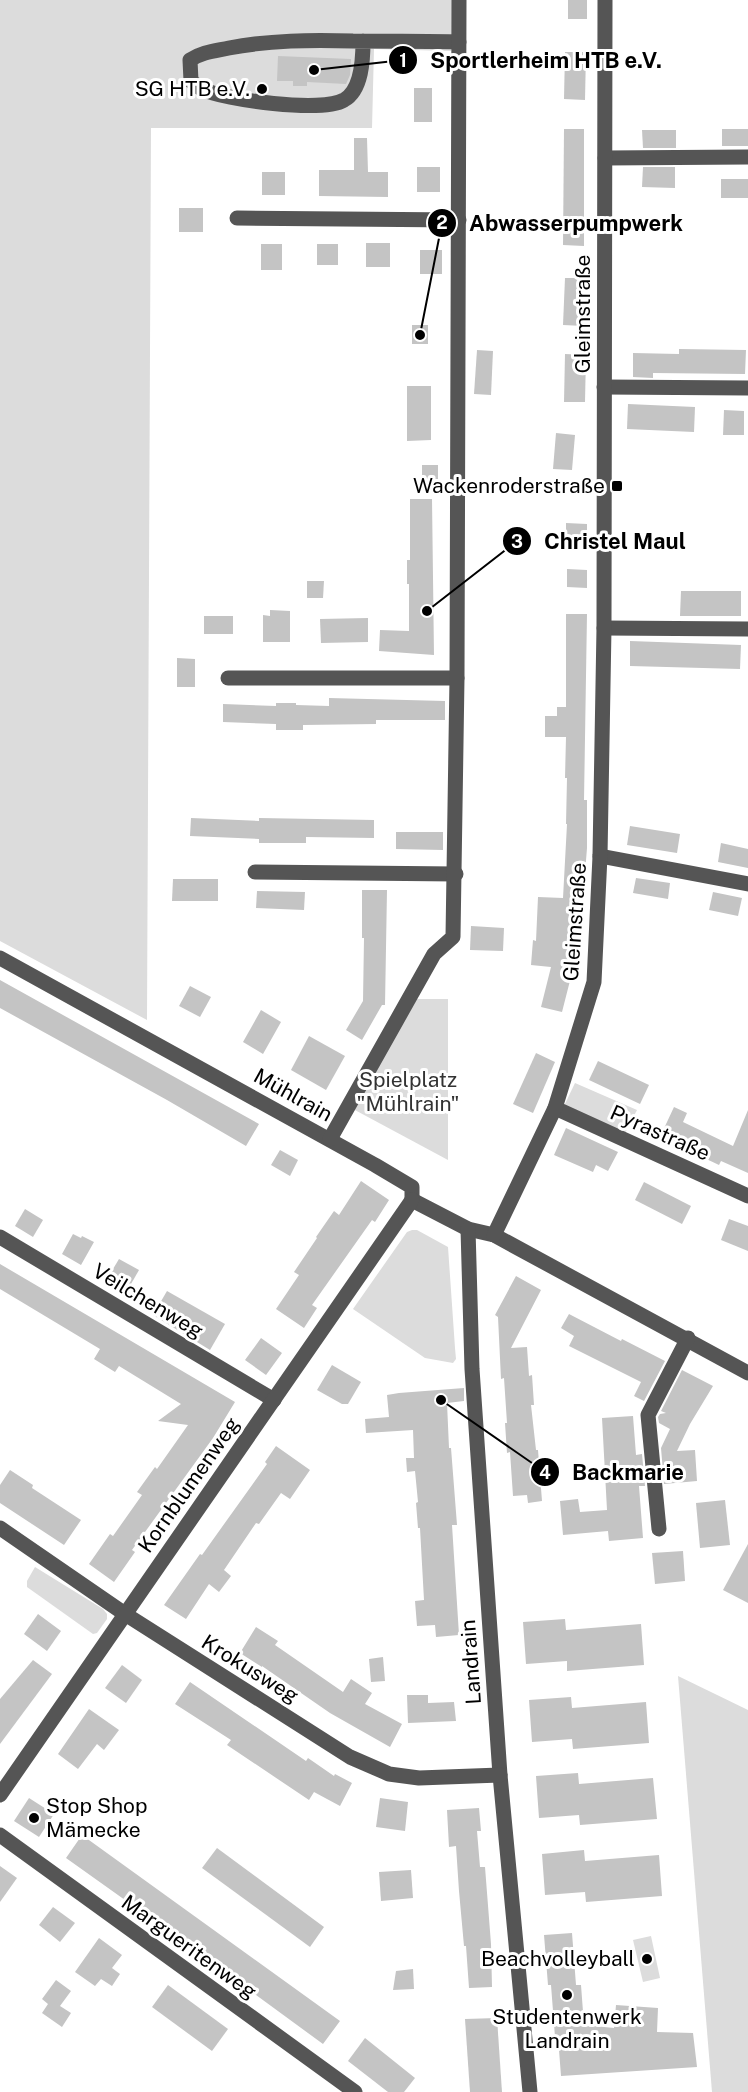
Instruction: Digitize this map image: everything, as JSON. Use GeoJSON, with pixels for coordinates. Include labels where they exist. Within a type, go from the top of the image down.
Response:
{"type":"FeatureCollection","features":[{"type":"Feature","properties":{"kind":"street"},"geometry":{"type":"LineString","coordinates":[[330,1139],[434,954],[453,937],[458,678],[459,0]]}},
{"type":"Feature","properties":{"kind":"street","name":"Gleimstraße"},"geometry":{"type":"LineString","coordinates":[[494,1235],[555,1108],[594,982],[600,856],[604,628],[605,0]]}},
{"type":"Feature","properties":{"kind":"street"},"geometry":{"type":"LineString","coordinates":[[363,41],[358,81],[353,92],[344,101],[327,106],[302,106],[219,94],[201,89],[191,81],[190,60],[199,54],[259,43],[300,40],[459,42]]}},
{"type":"Feature","properties":{"kind":"street"},"geometry":{"type":"LineString","coordinates":[[605,158],[748,158]]}},
{"type":"Feature","properties":{"kind":"street"},"geometry":{"type":"LineString","coordinates":[[237,219],[459,220]]}},
{"type":"Feature","properties":{"kind":"street"},"geometry":{"type":"LineString","coordinates":[[604,387],[748,388]]}},
{"type":"Feature","properties":{"kind":"street"},"geometry":{"type":"LineString","coordinates":[[604,628],[748,630]]}},
{"type":"Feature","properties":{"kind":"street"},"geometry":{"type":"LineString","coordinates":[[228,678],[458,678]]}},
{"type":"Feature","properties":{"kind":"street"},"geometry":{"type":"LineString","coordinates":[[600,856],[748,884]]}},
{"type":"Feature","properties":{"kind":"street"},"geometry":{"type":"LineString","coordinates":[[255,872],[456,874]]}},
{"type":"Feature","properties":{"kind":"street","name":"Mühlrain"},"geometry":{"type":"LineString","coordinates":[[0,958],[412,1186],[412,1200]]}},
{"type":"Feature","properties":{"kind":"street","name":"Pyrastraße"},"geometry":{"type":"LineString","coordinates":[[555,1108],[748,1196]]}},
{"type":"Feature","properties":{"kind":"street"},"geometry":{"type":"LineString","coordinates":[[412,1200],[468,1229],[494,1235],[688,1338],[748,1373]]}},
{"type":"Feature","properties":{"kind":"street","name":"Kornblumenweg"},"geometry":{"type":"LineString","coordinates":[[0,1795],[412,1200]]}},
{"type":"Feature","properties":{"kind":"street","name":"Landrain"},"geometry":{"type":"LineString","coordinates":[[468,1229],[472,1370],[500,1775],[530,2092]]}},
{"type":"Feature","properties":{"kind":"street","name":"Veilchenweg"},"geometry":{"type":"LineString","coordinates":[[0,1237],[274,1400]]}},
{"type":"Feature","properties":{"kind":"street"},"geometry":{"type":"LineString","coordinates":[[659,1529],[648,1415],[688,1338]]}},
{"type":"Feature","properties":{"kind":"street","name":"Krokusweg"},"geometry":{"type":"LineString","coordinates":[[0,1528],[125,1614],[350,1757],[389,1774],[419,1778],[500,1775]]}},
{"type":"Feature","properties":{"kind":"street","name":"Margueritenweg"},"geometry":{"type":"LineString","coordinates":[[0,1835],[355,2092]]}},
{"type":"Feature","properties":{"kind":"green space"},"geometry":{"type":"Polygon","coordinates":[[[0,0],[455,0],[455,34],[451,51],[374,49],[372,128],[151,128],[147,1020],[0,941],[0,0]]]}},
{"type":"Feature","properties":{"kind":"green space","name":"Spielplatz \"Mühlrain\""},"geometry":{"type":"Polygon","coordinates":[[[417,999],[448,999],[448,1160],[353,1109],[417,999]]]}},
{"type":"Feature","properties":{"kind":"green space"},"geometry":{"type":"Polygon","coordinates":[[[575,1083],[637,1110],[624,1135],[564,1106],[575,1083]]]}},
{"type":"Feature","properties":{"kind":"green space"},"geometry":{"type":"Polygon","coordinates":[[[417,1230],[448,1247],[456,1359],[453,1363],[425,1358],[353,1309],[407,1232],[417,1230]]]}},
{"type":"Feature","properties":{"kind":"green space"},"geometry":{"type":"Polygon","coordinates":[[[35,1567],[103,1609],[107,1614],[107,1619],[97,1633],[93,1634],[27,1587],[27,1581],[35,1567]]]}},
{"type":"Feature","properties":{"kind":"green space"},"geometry":{"type":"Polygon","coordinates":[[[678,1676],[748,1710],[748,2092],[712,2092],[678,1676]]]}},
{"type":"Feature","properties":{"kind":"green space","name":"Beachvolleyball"},"geometry":{"type":"Polygon","coordinates":[[[651,1936],[660,1978],[643,1982],[633,1940],[651,1936]]]}},
{"type":"Feature","properties":{"kind":"building"},"geometry":{"type":"Polygon","coordinates":[[[568,0],[587,0],[587,19],[568,19],[568,0]]]}},
{"type":"Feature","properties":{"kind":"building"},"geometry":{"type":"Polygon","coordinates":[[[565,52],[586,52],[585,100],[564,99],[565,52]]]}},
{"type":"Feature","properties":{"kind":"building"},"geometry":{"type":"Polygon","coordinates":[[[278,56],[351,59],[350,75],[346,84],[307,82],[307,86],[293,86],[293,81],[277,81],[278,56]]]}},
{"type":"Feature","properties":{"kind":"building"},"geometry":{"type":"Polygon","coordinates":[[[414,88],[432,88],[432,122],[414,122],[414,88]]]}},
{"type":"Feature","properties":{"kind":"building"},"geometry":{"type":"Polygon","coordinates":[[[564,129],[584,129],[584,246],[563,245],[564,129]]]}},
{"type":"Feature","properties":{"kind":"building"},"geometry":{"type":"Polygon","coordinates":[[[722,129],[748,129],[748,146],[722,146],[722,129]]]}},
{"type":"Feature","properties":{"kind":"building"},"geometry":{"type":"Polygon","coordinates":[[[642,130],[676,130],[676,148],[643,148],[642,130]]]}},
{"type":"Feature","properties":{"kind":"building"},"geometry":{"type":"Polygon","coordinates":[[[354,138],[367,138],[368,172],[388,172],[388,197],[319,196],[319,170],[354,170],[354,138]]]}},
{"type":"Feature","properties":{"kind":"building"},"geometry":{"type":"Polygon","coordinates":[[[417,167],[440,167],[440,192],[417,192],[417,167]]]}},
{"type":"Feature","properties":{"kind":"building"},"geometry":{"type":"Polygon","coordinates":[[[643,167],[675,167],[675,188],[642,187],[643,167]]]}},
{"type":"Feature","properties":{"kind":"building"},"geometry":{"type":"Polygon","coordinates":[[[262,172],[285,172],[285,195],[262,195],[262,172]]]}},
{"type":"Feature","properties":{"kind":"building"},"geometry":{"type":"Polygon","coordinates":[[[721,179],[748,179],[748,198],[721,198],[721,179]]]}},
{"type":"Feature","properties":{"kind":"building"},"geometry":{"type":"Polygon","coordinates":[[[179,208],[203,208],[203,232],[179,232],[179,208]]]}},
{"type":"Feature","properties":{"kind":"building"},"geometry":{"type":"Polygon","coordinates":[[[366,243],[390,243],[390,267],[366,267],[366,243]]]}},
{"type":"Feature","properties":{"kind":"building"},"geometry":{"type":"Polygon","coordinates":[[[261,244],[282,244],[282,270],[261,270],[261,244]]]}},
{"type":"Feature","properties":{"kind":"building"},"geometry":{"type":"Polygon","coordinates":[[[317,244],[338,244],[338,265],[317,265],[317,244]]]}},
{"type":"Feature","properties":{"kind":"building"},"geometry":{"type":"Polygon","coordinates":[[[420,250],[442,250],[442,274],[420,274],[420,250]]]}},
{"type":"Feature","properties":{"kind":"building"},"geometry":{"type":"Polygon","coordinates":[[[565,278],[585,278],[584,326],[563,325],[565,278]]]}},
{"type":"Feature","properties":{"kind":"building"},"geometry":{"type":"Polygon","coordinates":[[[412,325],[428,325],[428,344],[412,344],[412,325]]]}},
{"type":"Feature","properties":{"kind":"building"},"geometry":{"type":"Polygon","coordinates":[[[679,349],[746,350],[745,374],[653,373],[653,378],[633,377],[633,353],[679,354],[679,349]]]}},
{"type":"Feature","properties":{"kind":"building"},"geometry":{"type":"Polygon","coordinates":[[[477,350],[493,351],[491,395],[474,394],[477,350]]]}},
{"type":"Feature","properties":{"kind":"building"},"geometry":{"type":"Polygon","coordinates":[[[565,354],[586,355],[585,402],[564,402],[565,354]]]}},
{"type":"Feature","properties":{"kind":"building"},"geometry":{"type":"Polygon","coordinates":[[[407,386],[431,386],[431,440],[407,441],[407,386]]]}},
{"type":"Feature","properties":{"kind":"building"},"geometry":{"type":"Polygon","coordinates":[[[628,404],[695,407],[694,432],[627,429],[628,404]]]}},
{"type":"Feature","properties":{"kind":"building"},"geometry":{"type":"Polygon","coordinates":[[[724,410],[744,411],[744,435],[723,435],[724,410]]]}},
{"type":"Feature","properties":{"kind":"building"},"geometry":{"type":"Polygon","coordinates":[[[556,433],[575,435],[572,470],[553,469],[556,433]]]}},
{"type":"Feature","properties":{"kind":"building"},"geometry":{"type":"Polygon","coordinates":[[[422,465],[438,465],[438,479],[422,479],[422,465]]]}},
{"type":"Feature","properties":{"kind":"building"},"geometry":{"type":"Polygon","coordinates":[[[410,499],[432,499],[434,655],[379,651],[380,630],[409,631],[407,560],[410,560],[410,499]]]}},
{"type":"Feature","properties":{"kind":"building"},"geometry":{"type":"Polygon","coordinates":[[[566,523],[587,524],[587,543],[566,542],[566,523]]]}},
{"type":"Feature","properties":{"kind":"building"},"geometry":{"type":"Polygon","coordinates":[[[567,569],[587,570],[587,588],[567,587],[567,569]]]}},
{"type":"Feature","properties":{"kind":"building"},"geometry":{"type":"Polygon","coordinates":[[[307,581],[324,581],[323,598],[307,598],[307,581]]]}},
{"type":"Feature","properties":{"kind":"building"},"geometry":{"type":"Polygon","coordinates":[[[681,591],[741,591],[741,616],[680,616],[681,591]]]}},
{"type":"Feature","properties":{"kind":"building"},"geometry":{"type":"Polygon","coordinates":[[[270,610],[290,611],[290,642],[263,642],[263,615],[270,616],[270,610]]]}},
{"type":"Feature","properties":{"kind":"building"},"geometry":{"type":"Polygon","coordinates":[[[566,614],[587,614],[584,800],[587,800],[587,848],[585,873],[581,872],[579,923],[574,965],[562,1012],[541,1007],[551,967],[531,965],[533,940],[536,941],[538,897],[563,898],[567,824],[566,737],[545,737],[545,716],[557,716],[557,707],[566,707],[566,614]]]}},
{"type":"Feature","properties":{"kind":"building"},"geometry":{"type":"Polygon","coordinates":[[[204,616],[233,616],[233,634],[204,634],[204,616]]]}},
{"type":"Feature","properties":{"kind":"building"},"geometry":{"type":"Polygon","coordinates":[[[368,618],[368,642],[321,643],[320,619],[368,618]]]}},
{"type":"Feature","properties":{"kind":"building"},"geometry":{"type":"Polygon","coordinates":[[[630,641],[741,645],[740,669],[630,666],[630,641]]]}},
{"type":"Feature","properties":{"kind":"building"},"geometry":{"type":"Polygon","coordinates":[[[177,658],[195,659],[195,687],[177,687],[177,658]]]}},
{"type":"Feature","properties":{"kind":"building"},"geometry":{"type":"Polygon","coordinates":[[[329,698],[445,701],[445,720],[376,720],[376,724],[303,725],[303,730],[276,730],[276,724],[223,722],[223,704],[276,706],[276,703],[296,703],[296,705],[329,706],[329,698]]]}},
{"type":"Feature","properties":{"kind":"building"},"geometry":{"type":"Polygon","coordinates":[[[191,818],[259,821],[259,818],[374,820],[374,838],[306,837],[306,843],[259,843],[259,839],[190,836],[191,818]]]}},
{"type":"Feature","properties":{"kind":"building"},"geometry":{"type":"Polygon","coordinates":[[[630,826],[680,834],[677,853],[627,845],[630,826]]]}},
{"type":"Feature","properties":{"kind":"building"},"geometry":{"type":"Polygon","coordinates":[[[396,832],[443,832],[443,850],[396,849],[396,832]]]}},
{"type":"Feature","properties":{"kind":"building"},"geometry":{"type":"Polygon","coordinates":[[[721,843],[748,849],[748,868],[718,862],[721,843]]]}},
{"type":"Feature","properties":{"kind":"building"},"geometry":{"type":"Polygon","coordinates":[[[636,878],[670,883],[668,899],[633,893],[636,878]]]}},
{"type":"Feature","properties":{"kind":"building"},"geometry":{"type":"Polygon","coordinates":[[[173,879],[218,879],[218,901],[172,901],[173,879]]]}},
{"type":"Feature","properties":{"kind":"building"},"geometry":{"type":"Polygon","coordinates":[[[362,890],[387,890],[385,1005],[382,1005],[362,1040],[346,1030],[363,1001],[362,890]]]}},
{"type":"Feature","properties":{"kind":"building"},"geometry":{"type":"Polygon","coordinates":[[[257,891],[305,892],[304,910],[256,908],[257,891]]]}},
{"type":"Feature","properties":{"kind":"building"},"geometry":{"type":"Polygon","coordinates":[[[713,892],[742,898],[738,916],[709,910],[713,892]]]}},
{"type":"Feature","properties":{"kind":"building"},"geometry":{"type":"Polygon","coordinates":[[[471,926],[504,928],[503,951],[470,950],[471,926]]]}},
{"type":"Feature","properties":{"kind":"building"},"geometry":{"type":"Polygon","coordinates":[[[0,980],[259,1124],[246,1146],[0,1008],[0,980]]]}},
{"type":"Feature","properties":{"kind":"building"},"geometry":{"type":"Polygon","coordinates":[[[190,986],[211,997],[200,1017],[179,1006],[190,986]]]}},
{"type":"Feature","properties":{"kind":"building"},"geometry":{"type":"Polygon","coordinates":[[[261,1010],[281,1022],[263,1054],[243,1042],[261,1010]]]}},
{"type":"Feature","properties":{"kind":"building"},"geometry":{"type":"Polygon","coordinates":[[[309,1036],[345,1056],[326,1090],[291,1070],[309,1036]]]}},
{"type":"Feature","properties":{"kind":"building"},"geometry":{"type":"Polygon","coordinates":[[[536,1053],[555,1062],[533,1113],[513,1104],[536,1053]]]}},
{"type":"Feature","properties":{"kind":"building"},"geometry":{"type":"Polygon","coordinates":[[[598,1061],[649,1085],[640,1104],[589,1080],[598,1061]]]}},
{"type":"Feature","properties":{"kind":"building"},"geometry":{"type":"Polygon","coordinates":[[[674,1107],[687,1113],[683,1122],[733,1146],[748,1110],[748,1173],[721,1161],[719,1165],[660,1137],[674,1107]]]}},
{"type":"Feature","properties":{"kind":"building"},"geometry":{"type":"Polygon","coordinates":[[[566,1128],[618,1152],[608,1171],[596,1165],[593,1172],[554,1155],[566,1128]]]}},
{"type":"Feature","properties":{"kind":"building"},"geometry":{"type":"Polygon","coordinates":[[[280,1150],[298,1160],[290,1176],[271,1165],[280,1150]]]}},
{"type":"Feature","properties":{"kind":"building"},"geometry":{"type":"Polygon","coordinates":[[[361,1181],[389,1200],[375,1222],[372,1220],[312,1305],[317,1308],[304,1328],[276,1309],[299,1275],[294,1272],[316,1237],[334,1211],[339,1215],[361,1181]]]}},
{"type":"Feature","properties":{"kind":"building"},"geometry":{"type":"Polygon","coordinates":[[[644,1182],[691,1206],[682,1224],[635,1200],[644,1182]]]}},
{"type":"Feature","properties":{"kind":"building"},"geometry":{"type":"Polygon","coordinates":[[[25,1209],[43,1220],[33,1237],[15,1226],[25,1209]]]}},
{"type":"Feature","properties":{"kind":"building"},"geometry":{"type":"Polygon","coordinates":[[[729,1219],[748,1226],[748,1251],[721,1240],[729,1219]]]}},
{"type":"Feature","properties":{"kind":"building"},"geometry":{"type":"Polygon","coordinates":[[[73,1234],[94,1242],[81,1265],[62,1254],[73,1234]]]}},
{"type":"Feature","properties":{"kind":"building"},"geometry":{"type":"Polygon","coordinates":[[[119,1259],[139,1270],[127,1291],[107,1279],[119,1259]]]}},
{"type":"Feature","properties":{"kind":"building"},"geometry":{"type":"Polygon","coordinates":[[[0,1264],[235,1402],[213,1438],[132,1550],[135,1552],[114,1582],[89,1564],[110,1534],[113,1536],[142,1495],[137,1492],[155,1467],[157,1469],[188,1425],[158,1421],[181,1404],[119,1366],[115,1372],[94,1359],[100,1349],[0,1289],[0,1264]]]}},
{"type":"Feature","properties":{"kind":"building"},"geometry":{"type":"Polygon","coordinates":[[[516,1276],[541,1290],[511,1348],[527,1347],[529,1376],[532,1375],[534,1405],[531,1405],[536,1450],[538,1450],[542,1501],[528,1503],[527,1495],[513,1496],[510,1452],[507,1453],[505,1423],[507,1423],[504,1378],[501,1379],[498,1317],[495,1315],[516,1276]]]}},
{"type":"Feature","properties":{"kind":"building"},"geometry":{"type":"Polygon","coordinates":[[[167,1291],[225,1324],[210,1350],[153,1315],[167,1291]]]}},
{"type":"Feature","properties":{"kind":"building"},"geometry":{"type":"Polygon","coordinates":[[[569,1314],[665,1361],[644,1401],[634,1396],[641,1382],[569,1346],[574,1336],[561,1328],[569,1314]]]}},
{"type":"Feature","properties":{"kind":"building"},"geometry":{"type":"Polygon","coordinates":[[[261,1338],[282,1353],[266,1375],[245,1360],[261,1338]]]}},
{"type":"Feature","properties":{"kind":"building"},"geometry":{"type":"Polygon","coordinates":[[[332,1365],[361,1382],[348,1404],[342,1404],[317,1390],[332,1365]]]}},
{"type":"Feature","properties":{"kind":"building"},"geometry":{"type":"Polygon","coordinates":[[[682,1370],[713,1386],[677,1451],[695,1450],[697,1481],[664,1484],[661,1448],[670,1429],[659,1423],[658,1417],[666,1413],[661,1411],[682,1370]]]}},
{"type":"Feature","properties":{"kind":"building"},"geometry":{"type":"Polygon","coordinates":[[[464,1388],[464,1401],[447,1403],[457,1525],[452,1525],[459,1635],[436,1637],[435,1625],[417,1626],[415,1601],[424,1600],[420,1528],[418,1528],[415,1471],[407,1472],[406,1458],[414,1458],[413,1430],[366,1433],[365,1419],[389,1417],[387,1395],[464,1388]]]}},
{"type":"Feature","properties":{"kind":"building"},"geometry":{"type":"Polygon","coordinates":[[[633,1416],[636,1455],[642,1454],[645,1486],[639,1486],[643,1538],[609,1541],[608,1531],[563,1535],[560,1501],[578,1499],[580,1512],[607,1510],[602,1418],[633,1416]]]}},
{"type":"Feature","properties":{"kind":"building"},"geometry":{"type":"Polygon","coordinates":[[[276,1446],[310,1470],[290,1499],[281,1493],[259,1524],[256,1523],[224,1570],[231,1576],[219,1592],[209,1584],[186,1619],[164,1605],[267,1464],[265,1462],[276,1446]]]}},
{"type":"Feature","properties":{"kind":"building"},"geometry":{"type":"Polygon","coordinates":[[[10,1470],[33,1485],[32,1488],[81,1520],[64,1545],[0,1503],[0,1485],[10,1470]]]}},
{"type":"Feature","properties":{"kind":"building"},"geometry":{"type":"Polygon","coordinates":[[[725,1500],[730,1545],[700,1548],[696,1503],[725,1500]]]}},
{"type":"Feature","properties":{"kind":"building"},"geometry":{"type":"Polygon","coordinates":[[[748,1544],[748,1603],[723,1590],[748,1544]]]}},
{"type":"Feature","properties":{"kind":"building"},"geometry":{"type":"Polygon","coordinates":[[[683,1551],[685,1581],[655,1584],[652,1553],[683,1551]]]}},
{"type":"Feature","properties":{"kind":"building"},"geometry":{"type":"Polygon","coordinates":[[[38,1614],[61,1631],[47,1651],[24,1634],[38,1614]]]}},
{"type":"Feature","properties":{"kind":"building"},"geometry":{"type":"Polygon","coordinates":[[[565,1619],[566,1630],[641,1624],[644,1665],[567,1671],[567,1661],[526,1664],[523,1622],[565,1619]]]}},
{"type":"Feature","properties":{"kind":"building"},"geometry":{"type":"Polygon","coordinates":[[[256,1627],[278,1641],[275,1645],[343,1692],[351,1679],[372,1693],[365,1704],[402,1724],[390,1747],[330,1713],[240,1653],[256,1627]]]}},
{"type":"Feature","properties":{"kind":"building"},"geometry":{"type":"Polygon","coordinates":[[[383,1657],[385,1681],[371,1682],[369,1659],[383,1657]]]}},
{"type":"Feature","properties":{"kind":"building"},"geometry":{"type":"Polygon","coordinates":[[[33,1660],[52,1674],[0,1744],[0,1699],[33,1660]]]}},
{"type":"Feature","properties":{"kind":"building"},"geometry":{"type":"Polygon","coordinates":[[[122,1665],[142,1680],[126,1703],[105,1688],[122,1665]]]}},
{"type":"Feature","properties":{"kind":"building"},"geometry":{"type":"Polygon","coordinates":[[[190,1682],[306,1761],[308,1758],[334,1776],[335,1774],[352,1783],[340,1806],[314,1792],[309,1800],[227,1745],[231,1740],[175,1704],[190,1682]]]}},
{"type":"Feature","properties":{"kind":"building"},"geometry":{"type":"Polygon","coordinates":[[[407,1695],[428,1695],[428,1703],[454,1702],[456,1721],[408,1723],[407,1695]]]}},
{"type":"Feature","properties":{"kind":"building"},"geometry":{"type":"Polygon","coordinates":[[[571,1697],[572,1708],[646,1702],[649,1743],[573,1749],[572,1739],[532,1742],[529,1700],[571,1697]]]}},
{"type":"Feature","properties":{"kind":"building"},"geometry":{"type":"Polygon","coordinates":[[[89,1709],[119,1730],[104,1750],[97,1744],[78,1769],[58,1754],[89,1709]]]}},
{"type":"Feature","properties":{"kind":"building"},"geometry":{"type":"Polygon","coordinates":[[[578,1773],[579,1784],[653,1778],[657,1819],[580,1825],[579,1815],[539,1818],[536,1776],[578,1773]]]}},
{"type":"Feature","properties":{"kind":"building","name":"Stop Shop Mämecke"},"geometry":{"type":"Polygon","coordinates":[[[29,1798],[54,1814],[39,1837],[14,1821],[29,1798]]]}},
{"type":"Feature","properties":{"kind":"building"},"geometry":{"type":"Polygon","coordinates":[[[380,1798],[408,1802],[405,1831],[376,1827],[380,1798]]]}},
{"type":"Feature","properties":{"kind":"building"},"geometry":{"type":"Polygon","coordinates":[[[479,1808],[481,1831],[477,1831],[480,1867],[485,1867],[492,1987],[469,1988],[456,1846],[449,1847],[447,1810],[479,1808]]]}},
{"type":"Feature","properties":{"kind":"building"},"geometry":{"type":"Polygon","coordinates":[[[82,1835],[340,2021],[323,2044],[234,1979],[237,1975],[200,1949],[198,1952],[66,1858],[82,1835]]]}},
{"type":"Feature","properties":{"kind":"building"},"geometry":{"type":"Polygon","coordinates":[[[217,1848],[324,1927],[310,1947],[202,1868],[217,1848]]]}},
{"type":"Feature","properties":{"kind":"building"},"geometry":{"type":"Polygon","coordinates":[[[584,1850],[585,1861],[659,1855],[662,1896],[586,1902],[585,1892],[545,1895],[542,1854],[584,1850]]]}},
{"type":"Feature","properties":{"kind":"building"},"geometry":{"type":"Polygon","coordinates":[[[0,1866],[17,1878],[0,1902],[0,1866]]]}},
{"type":"Feature","properties":{"kind":"building"},"geometry":{"type":"Polygon","coordinates":[[[411,1870],[413,1898],[381,1901],[379,1872],[411,1870]]]}},
{"type":"Feature","properties":{"kind":"building"},"geometry":{"type":"Polygon","coordinates":[[[53,1907],[75,1923],[60,1942],[39,1925],[53,1907]]]}},
{"type":"Feature","properties":{"kind":"building","name":"Studentenwerk Landrain"},"geometry":{"type":"Polygon","coordinates":[[[572,1933],[576,1985],[581,1985],[584,2025],[614,2028],[616,2005],[658,2008],[657,2032],[693,2033],[697,2067],[561,2076],[551,1985],[548,1985],[544,1935],[572,1933]]]}},
{"type":"Feature","properties":{"kind":"building"},"geometry":{"type":"Polygon","coordinates":[[[99,1938],[122,1955],[112,1968],[120,1974],[112,1986],[101,1979],[95,1986],[75,1972],[99,1938]]]}},
{"type":"Feature","properties":{"kind":"building"},"geometry":{"type":"Polygon","coordinates":[[[413,1969],[414,1989],[393,1990],[396,1971],[413,1969]]]}},
{"type":"Feature","properties":{"kind":"building"},"geometry":{"type":"Polygon","coordinates":[[[56,1980],[71,1991],[60,2006],[71,2013],[62,2027],[42,2013],[48,2004],[42,1999],[56,1980]]]}},
{"type":"Feature","properties":{"kind":"building"},"geometry":{"type":"Polygon","coordinates":[[[168,1985],[228,2029],[212,2051],[152,2007],[168,1985]]]}},
{"type":"Feature","properties":{"kind":"building"},"geometry":{"type":"Polygon","coordinates":[[[497,2018],[502,2092],[470,2092],[465,2019],[497,2018]]]}},
{"type":"Feature","properties":{"kind":"building"},"geometry":{"type":"Polygon","coordinates":[[[365,2038],[415,2078],[404,2092],[388,2092],[348,2061],[365,2038]]]}},
{"type":"Feature","properties":{"kind":"place","name":"Sportlerheim HTB e.V."},"geometry":{"type":"Point","coordinates":[314,70]}},
{"type":"Feature","properties":{"kind":"place","name":"SG HTB e.V."},"geometry":{"type":"Point","coordinates":[262,89]}},
{"type":"Feature","properties":{"kind":"place","name":"Abwasserpumpwerk"},"geometry":{"type":"Point","coordinates":[420,335]}},
{"type":"Feature","properties":{"kind":"place","name":"Wackenroderstraße"},"geometry":{"type":"Point","coordinates":[617,486]}},
{"type":"Feature","properties":{"kind":"place","name":"Christel Maul"},"geometry":{"type":"Point","coordinates":[427,611]}},
{"type":"Feature","properties":{"kind":"place","name":"Backmarie"},"geometry":{"type":"Point","coordinates":[441,1400]}},
{"type":"Feature","properties":{"kind":"place","name":"Stop Shop Mämecke"},"geometry":{"type":"Point","coordinates":[34,1818]}},
{"type":"Feature","properties":{"kind":"place","name":"Beachvolleyball"},"geometry":{"type":"Point","coordinates":[647,1959]}},
{"type":"Feature","properties":{"kind":"place","name":"Studentenwerk Landrain"},"geometry":{"type":"Point","coordinates":[567,1995]}}]}
